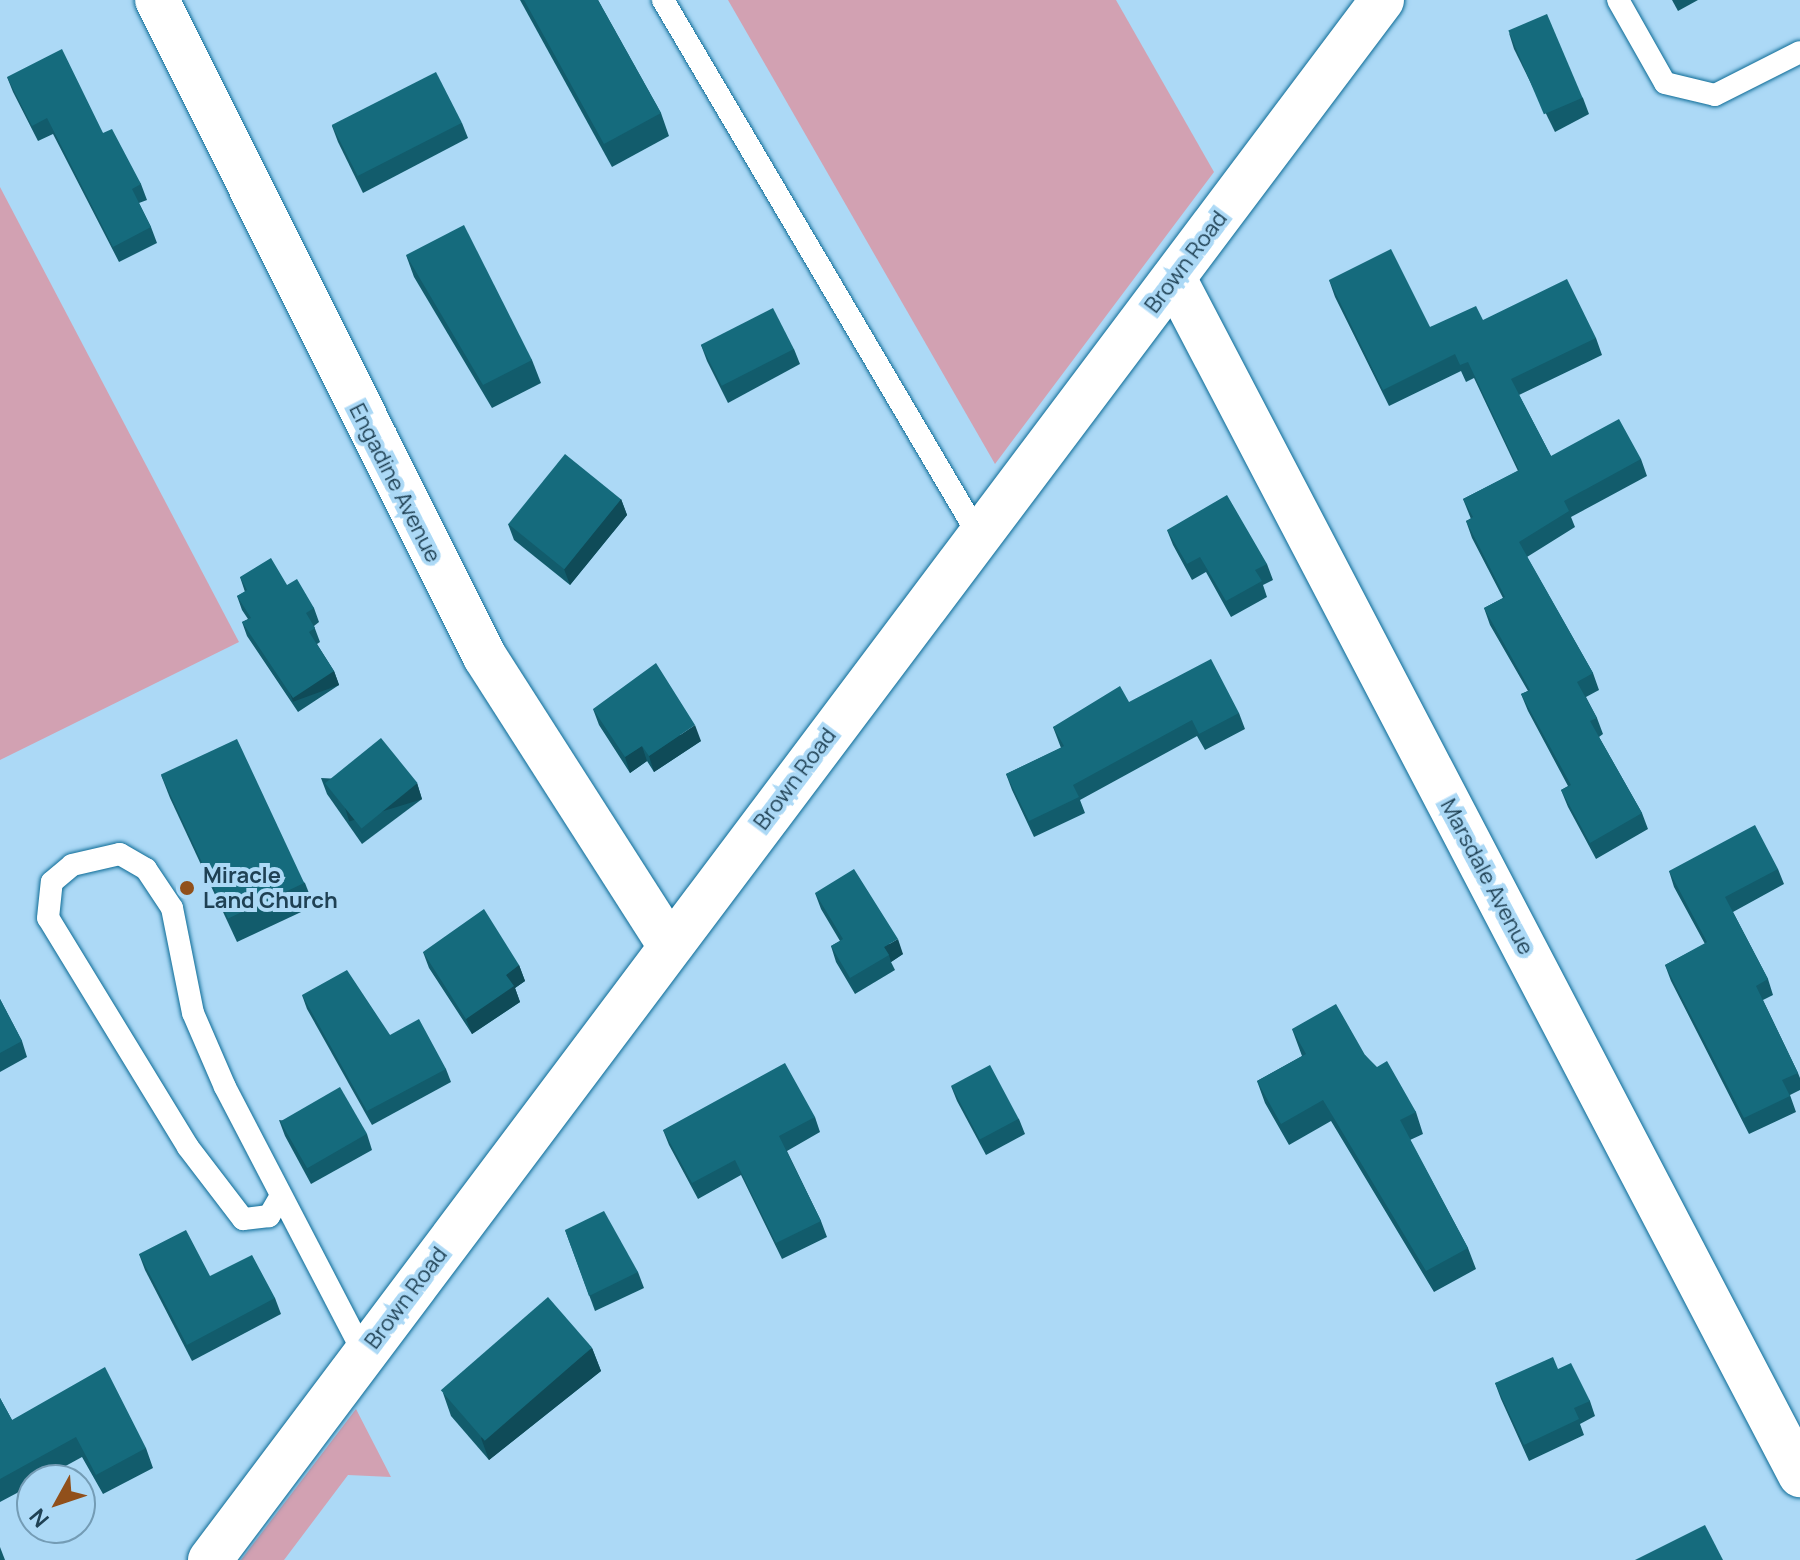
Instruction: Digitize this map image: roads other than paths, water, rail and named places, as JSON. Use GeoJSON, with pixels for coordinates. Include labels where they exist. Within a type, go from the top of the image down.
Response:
{"type":"FeatureCollection","features":[{"type":"Feature","properties":{"kind":"street","name":"Engadine Avenue"},"geometry":{"type":"LineString","coordinates":[[157,0],[485,657],[670,946]]}},
{"type":"Feature","properties":{"kind":"street","name":"Brown Road"},"geometry":{"type":"LineString","coordinates":[[210,1560],[1382,0]]}},
{"type":"Feature","properties":{"kind":"street","name":"Marsdale Avenue"},"geometry":{"type":"LineString","coordinates":[[1174,278],[1800,1475]]}},
{"type":"Feature","properties":{"kind":"lane"},"geometry":{"type":"LineString","coordinates":[[663,0],[979,536]]}},
{"type":"Feature","properties":{"kind":"lane"},"geometry":{"type":"LineString","coordinates":[[1618,0],[1665,83],[1715,95],[1800,52]]}},
{"type":"Feature","properties":{"kind":"lane"},"geometry":{"type":"LineString","coordinates":[[279,1199],[261,1220],[243,1219],[188,1147],[48,918],[52,882],[72,865],[120,854],[146,869],[172,908],[193,1013],[279,1199],[364,1354]]}},
{"type":"Feature","properties":{"kind":"place","name":"Miracle Land Church"},"geometry":{"type":"Point","coordinates":[187,888]}}]}
